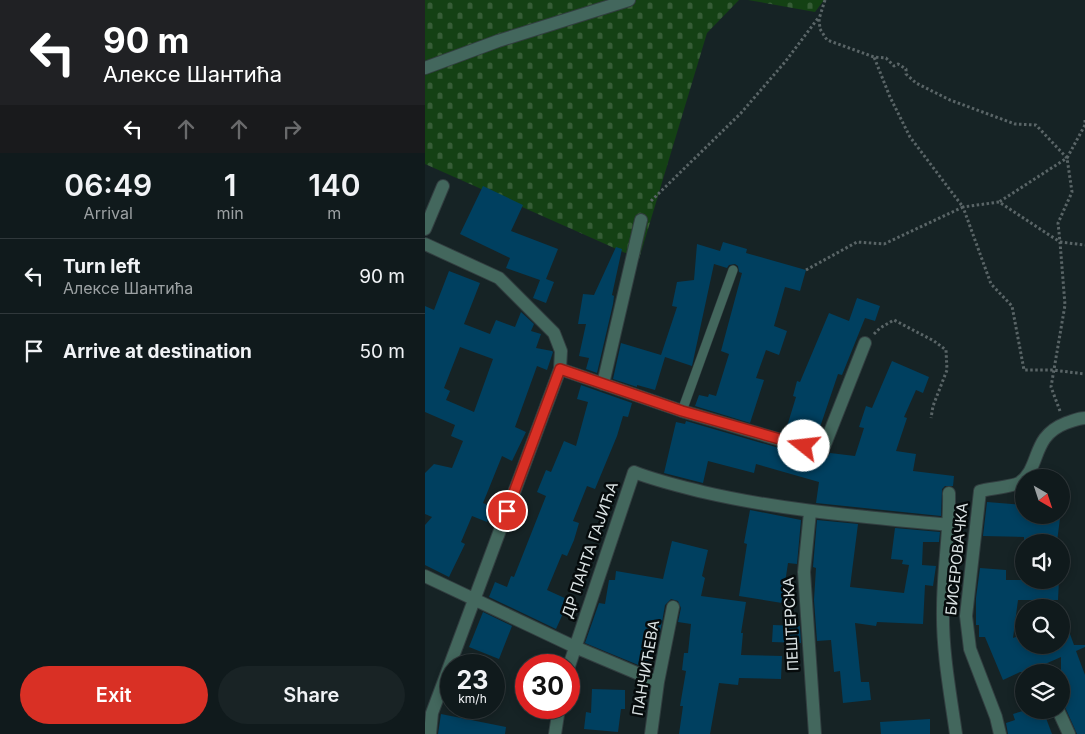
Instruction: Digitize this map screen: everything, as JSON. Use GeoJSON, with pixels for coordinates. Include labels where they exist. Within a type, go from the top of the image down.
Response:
{"type":"FeatureCollection","features":[{"type":"Feature","properties":{"kind":"street"},"geometry":{"type":"LineString","coordinates":[[425,68],[498,41],[629,0]]}},
{"type":"Feature","properties":{"kind":"street"},"geometry":{"type":"LineString","coordinates":[[425,229],[443,186]]}},
{"type":"Feature","properties":{"kind":"street"},"geometry":{"type":"LineString","coordinates":[[603,384],[641,220]]}},
{"type":"Feature","properties":{"kind":"street"},"geometry":{"type":"LineString","coordinates":[[425,244],[499,278],[554,333],[561,352],[560,369],[432,713],[430,734]]}},
{"type":"Feature","properties":{"kind":"street"},"geometry":{"type":"LineString","coordinates":[[560,369],[682,411],[822,452],[865,343]]}},
{"type":"Feature","properties":{"kind":"street","name":"БИСЕРОВАЧКА"},"geometry":{"type":"LineString","coordinates":[[1001,734],[970,649],[965,616],[980,490],[1019,484],[1030,470],[1041,441],[1056,426],[1079,418],[1085,418]]}},
{"type":"Feature","properties":{"kind":"street","name":"ДР ПАНТА ГАЈИЋА"},"geometry":{"type":"LineString","coordinates":[[573,654],[634,472],[656,481],[729,498],[810,512]]}},
{"type":"Feature","properties":{"kind":"street","name":"БИСЕРОВАЧКА"},"geometry":{"type":"LineString","coordinates":[[949,493],[949,525],[943,608],[946,666],[956,734]]}},
{"type":"Feature","properties":{"kind":"street"},"geometry":{"type":"LineString","coordinates":[[810,512],[949,525]]}},
{"type":"Feature","properties":{"kind":"street","name":"ПЕШТЕРСКА"},"geometry":{"type":"LineString","coordinates":[[810,512],[804,572],[815,734]]}},
{"type":"Feature","properties":{"kind":"street"},"geometry":{"type":"LineString","coordinates":[[425,576],[575,646],[658,682]]}},
{"type":"Feature","properties":{"kind":"street","name":"ПАНЧИЋЕВА"},"geometry":{"type":"LineString","coordinates":[[651,734],[658,682],[673,608]]}},
{"type":"Feature","properties":{"kind":"street"},"geometry":{"type":"LineString","coordinates":[[555,734],[557,719]]}},
{"type":"Feature","properties":{"kind":"street"},"geometry":{"type":"LineString","coordinates":[[1062,719],[1069,734]]}},
{"type":"Feature","properties":{"kind":"lane"},"geometry":{"type":"LineString","coordinates":[[682,411],[733,270]]}},
{"type":"Feature","properties":{"kind":"path"},"geometry":{"type":"LineString","coordinates":[[825,0],[820,16],[820,29],[827,40],[874,57],[886,58],[894,66],[898,64],[905,69],[907,74],[917,83],[951,100],[1015,124],[1036,125],[1067,158],[1072,192],[1057,223],[1065,305],[1051,387],[1065,424]]}},
{"type":"Feature","properties":{"kind":"path"},"geometry":{"type":"LineString","coordinates":[[651,201],[741,113],[785,62],[820,16]]}},
{"type":"Feature","properties":{"kind":"path"},"geometry":{"type":"LineString","coordinates":[[874,57],[890,97],[911,137],[963,207],[991,284],[1013,306],[1024,370],[1053,370],[1085,374]]}},
{"type":"Feature","properties":{"kind":"path"},"geometry":{"type":"LineString","coordinates":[[806,270],[857,242],[885,244],[963,207],[999,202],[1067,158],[1085,125],[1085,120]]}},
{"type":"Feature","properties":{"kind":"path"},"geometry":{"type":"LineString","coordinates":[[999,202],[1060,242],[1085,246]]}},
{"type":"Feature","properties":{"kind":"path"},"geometry":{"type":"LineString","coordinates":[[865,343],[880,328],[894,320],[946,350],[947,370],[933,406],[931,418]]}},
{"type":"Feature","properties":{"kind":"green space"},"geometry":{"type":"Polygon","coordinates":[[[425,0],[739,0],[707,33],[639,259],[425,164],[425,0]]]}},
{"type":"Feature","properties":{"kind":"green space"},"geometry":{"type":"Polygon","coordinates":[[[748,0],[824,0],[815,12],[748,0]]]}},
{"type":"Feature","properties":{"kind":"building"},"geometry":{"type":"Polygon","coordinates":[[[483,186],[523,205],[511,231],[558,249],[546,279],[554,282],[546,303],[533,298],[540,280],[506,268],[510,258],[460,234],[483,186]]]}},
{"type":"Feature","properties":{"kind":"building"},"geometry":{"type":"Polygon","coordinates":[[[723,242],[747,249],[746,253],[806,270],[800,291],[785,287],[774,326],[787,331],[779,355],[766,350],[756,378],[764,380],[750,423],[695,406],[699,395],[708,397],[709,394],[716,396],[729,354],[721,351],[742,273],[739,272],[738,266],[735,264],[729,265],[727,268],[714,264],[692,366],[665,357],[655,390],[637,385],[637,387],[613,379],[621,343],[661,355],[677,307],[672,306],[677,282],[694,280],[697,244],[720,251],[723,242]]]}},
{"type":"Feature","properties":{"kind":"building"},"geometry":{"type":"Polygon","coordinates":[[[616,247],[622,249],[612,295],[614,296],[613,304],[597,373],[586,369],[589,358],[579,356],[586,324],[578,324],[583,294],[594,295],[616,247]]]}},
{"type":"Feature","properties":{"kind":"building"},"geometry":{"type":"Polygon","coordinates":[[[449,271],[480,283],[464,324],[490,334],[496,320],[515,327],[521,312],[534,324],[531,331],[541,334],[536,348],[553,352],[547,370],[537,366],[515,427],[526,432],[512,461],[502,456],[483,503],[493,507],[487,522],[472,516],[461,542],[465,544],[449,577],[425,565],[425,525],[432,517],[425,514],[425,473],[434,464],[452,468],[463,441],[451,436],[455,425],[425,412],[425,306],[434,310],[449,271]],[[460,347],[444,388],[450,391],[446,400],[474,412],[493,359],[460,347]]]}},
{"type":"Feature","properties":{"kind":"building"},"geometry":{"type":"Polygon","coordinates":[[[857,298],[880,306],[875,321],[865,318],[842,375],[838,374],[815,442],[785,433],[796,397],[793,396],[797,381],[800,382],[829,313],[849,321],[857,298]]]}},
{"type":"Feature","properties":{"kind":"building"},"geometry":{"type":"Polygon","coordinates":[[[892,361],[929,377],[923,393],[916,390],[904,417],[907,418],[896,451],[916,454],[913,471],[954,476],[953,486],[945,486],[942,489],[941,516],[816,503],[819,482],[756,464],[754,473],[708,461],[703,483],[664,473],[676,422],[685,424],[686,421],[820,460],[827,458],[830,453],[855,456],[864,428],[859,427],[866,406],[872,408],[892,361]]]}},
{"type":"Feature","properties":{"kind":"building"},"geometry":{"type":"Polygon","coordinates":[[[581,385],[632,403],[628,417],[623,416],[617,436],[595,489],[587,486],[573,521],[579,523],[574,540],[567,556],[562,554],[547,590],[569,600],[556,629],[489,597],[495,582],[507,587],[511,576],[514,577],[546,496],[537,492],[546,470],[551,472],[564,441],[576,446],[588,402],[577,399],[581,385]]]}},
{"type":"Feature","properties":{"kind":"building"},"geometry":{"type":"Polygon","coordinates":[[[987,502],[1015,504],[1015,524],[1059,524],[1058,534],[1015,534],[1015,537],[983,536],[987,502]]]}},
{"type":"Feature","properties":{"kind":"building"},"geometry":{"type":"Polygon","coordinates":[[[750,510],[801,520],[797,564],[788,563],[782,603],[739,596],[747,544],[744,543],[750,510]]]}},
{"type":"Feature","properties":{"kind":"building"},"geometry":{"type":"Polygon","coordinates":[[[817,520],[858,524],[850,587],[904,593],[909,565],[902,564],[903,560],[891,559],[895,528],[940,532],[939,542],[923,542],[922,565],[936,566],[933,586],[925,585],[923,624],[877,622],[876,626],[855,623],[861,682],[869,682],[871,700],[843,703],[840,671],[834,672],[831,640],[817,641],[814,600],[816,568],[813,567],[817,520]]]}},
{"type":"Feature","properties":{"kind":"building"},"geometry":{"type":"Polygon","coordinates":[[[672,541],[708,550],[702,576],[705,578],[701,596],[746,602],[741,633],[743,633],[741,655],[782,656],[781,679],[739,678],[738,685],[719,683],[710,734],[679,734],[683,706],[680,706],[686,671],[682,670],[684,653],[688,653],[691,624],[678,622],[681,608],[678,601],[671,599],[665,605],[661,628],[648,669],[585,643],[599,603],[605,604],[609,580],[615,580],[616,571],[663,579],[672,541]]]}},
{"type":"Feature","properties":{"kind":"building"},"geometry":{"type":"Polygon","coordinates":[[[980,568],[1006,570],[1006,580],[1015,580],[1015,589],[1059,589],[1058,599],[1015,599],[1013,638],[1015,637],[1015,654],[1070,654],[1070,634],[1074,645],[1085,645],[1085,647],[1076,651],[1085,675],[1085,734],[1077,734],[1070,718],[1070,664],[1061,664],[1061,657],[1045,664],[1015,664],[1015,674],[1003,680],[985,637],[979,637],[979,625],[976,625],[976,598],[980,568]]]}},
{"type":"Feature","properties":{"kind":"building"},"geometry":{"type":"Polygon","coordinates":[[[483,612],[512,626],[501,654],[486,654],[469,647],[483,612]]]}},
{"type":"Feature","properties":{"kind":"building"},"geometry":{"type":"Polygon","coordinates":[[[773,625],[800,626],[801,643],[772,642],[773,625]]]}},
{"type":"Feature","properties":{"kind":"building"},"geometry":{"type":"Polygon","coordinates":[[[592,689],[625,690],[625,709],[621,709],[618,732],[584,729],[586,712],[591,713],[592,689]]]}},
{"type":"Feature","properties":{"kind":"building"},"geometry":{"type":"Polygon","coordinates":[[[1015,713],[1015,719],[1046,719],[1052,734],[1008,734],[1006,723],[1015,720],[1013,714],[1015,713]]]}},
{"type":"Feature","properties":{"kind":"building"},"geometry":{"type":"Polygon","coordinates":[[[440,719],[466,719],[506,727],[505,734],[438,734],[440,719]]]}},
{"type":"Feature","properties":{"kind":"building"},"geometry":{"type":"Polygon","coordinates":[[[930,719],[930,734],[881,734],[880,722],[930,719]]]}},
{"type":"Feature","properties":{"kind":"route"},"geometry":{"type":"LineString","coordinates":[[507,511],[560,369],[682,411],[804,446]]}}]}
